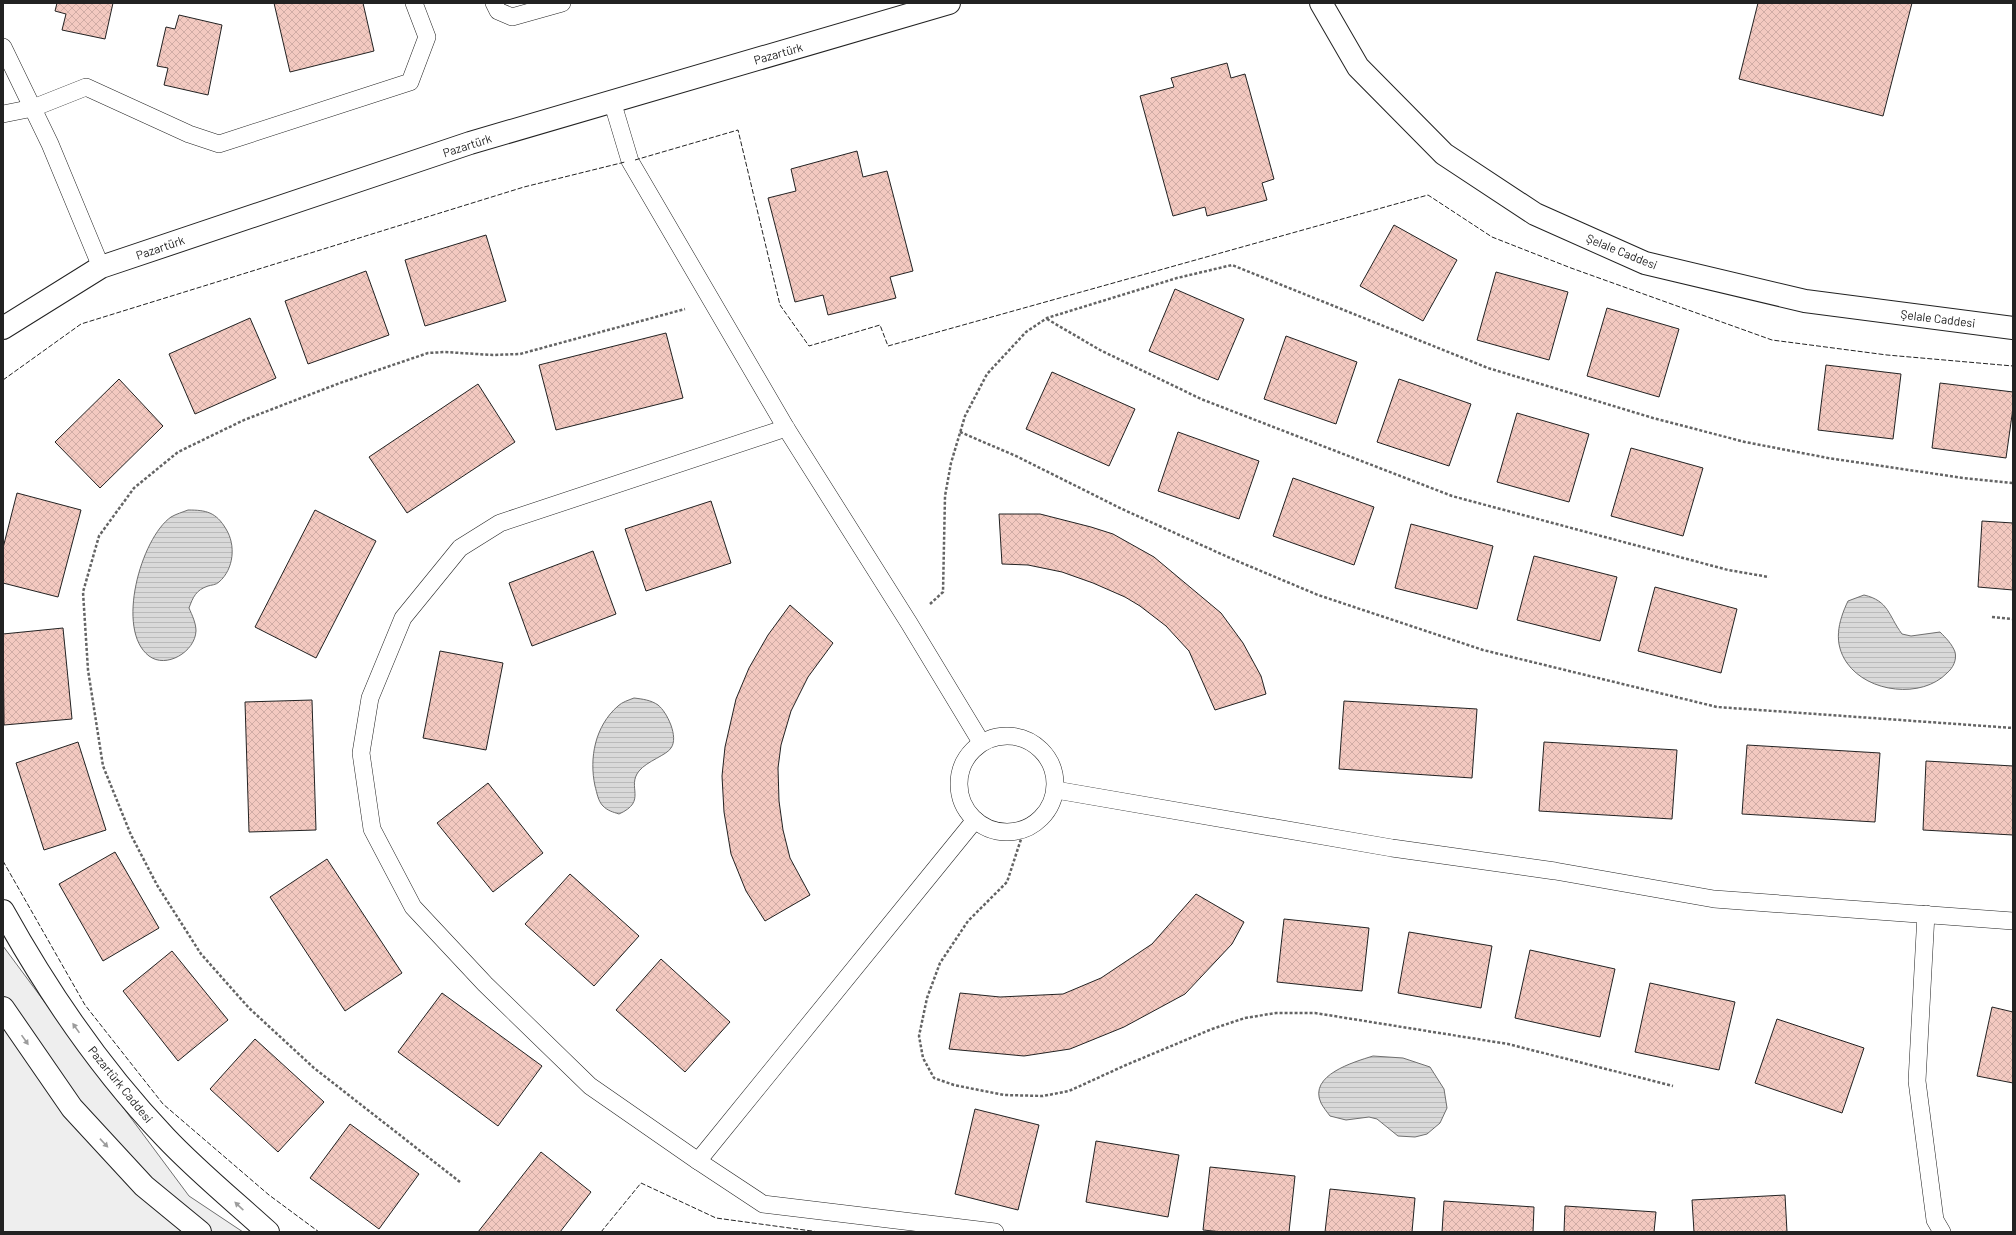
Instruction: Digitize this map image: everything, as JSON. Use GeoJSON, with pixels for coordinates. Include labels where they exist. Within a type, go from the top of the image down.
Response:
{"type":"FeatureCollection","features":[{"type":"Feature","properties":{"kind":"street","name":"Pazartürk"},"geometry":{"type":"LineString","coordinates":[[3,328],[102,267],[470,143],[949,3]]}},
{"type":"Feature","properties":{"kind":"street","name":"Şelale Caddesi"},"geometry":{"type":"LineString","coordinates":[[1321,3],[1358,67],[1444,154],[1535,214],[1645,263],[1789,298],[2013,328]]}},
{"type":"Feature","properties":{"kind":"street","name":"Pazartürk Caddesi"},"geometry":{"type":"LineString","coordinates":[[3,911],[34,966],[79,1033],[129,1097],[166,1138],[268,1232]]}},
{"type":"Feature","properties":{"kind":"street"},"geometry":{"type":"LineString","coordinates":[[3,1008],[72,1108],[144,1186],[200,1232]]}},
{"type":"Feature","properties":{"kind":"lane"},"geometry":{"type":"LineString","coordinates":[[3,114],[33,108],[86,87],[189,134],[219,144],[410,82],[427,37],[414,3]]}},
{"type":"Feature","properties":{"kind":"lane"},"geometry":{"type":"LineString","coordinates":[[494,3],[498,11],[512,17],[562,3]]}},
{"type":"Feature","properties":{"kind":"lane"},"geometry":{"type":"LineString","coordinates":[[3,47],[33,108],[102,267]]}},
{"type":"Feature","properties":{"kind":"lane"},"geometry":{"type":"LineString","coordinates":[[612,101],[630,161],[786,428],[909,623],[981,742]]}},
{"type":"Feature","properties":{"kind":"lane"},"geometry":{"type":"LineString","coordinates":[[786,428],[500,523],[460,548],[403,618],[370,698],[361,753],[372,829],[413,906],[485,984],[590,1086],[763,1204],[995,1232]]}},
{"type":"Feature","properties":{"kind":"lane"},"geometry":{"type":"LineString","coordinates":[[1007,735],[1033,742],[1051,763],[1056,790],[1045,814],[1024,830],[998,832],[975,820],[959,795],[962,765],[981,742],[1007,735]]}},
{"type":"Feature","properties":{"kind":"lane"},"geometry":{"type":"LineString","coordinates":[[1056,790],[1392,848],[1556,871],[1714,899],[2013,921]]}},
{"type":"Feature","properties":{"kind":"lane"},"geometry":{"type":"LineString","coordinates":[[698,1161],[975,820]]}},
{"type":"Feature","properties":{"kind":"lane"},"geometry":{"type":"LineString","coordinates":[[1926,914],[1918,1081],[1935,1220],[1942,1232]]}},
{"type":"Feature","properties":{"kind":"path"},"geometry":{"type":"LineString","coordinates":[[909,623],[943,592],[945,496],[951,463],[965,416],[987,374],[1026,332],[1047,318],[1177,278],[1232,265],[1488,368],[1653,418],[1745,442],[1828,458],[1963,478],[2013,483]]}},
{"type":"Feature","properties":{"kind":"path"},"geometry":{"type":"LineString","coordinates":[[460,1182],[314,1068],[248,1008],[201,954],[156,885],[131,835],[103,766],[88,670],[83,592],[85,585],[100,536],[134,488],[178,452],[244,420],[340,383],[428,354],[445,352],[493,355],[520,354],[712,301]]}},
{"type":"Feature","properties":{"kind":"path"},"geometry":{"type":"LineString","coordinates":[[1047,318],[1100,350],[1201,400],[1452,496],[1728,570],[1769,577]]}},
{"type":"Feature","properties":{"kind":"path"},"geometry":{"type":"LineString","coordinates":[[960,432],[1016,456],[1129,512],[1318,595],[1483,650],[1717,707],[2013,728]]}},
{"type":"Feature","properties":{"kind":"path"},"geometry":{"type":"LineString","coordinates":[[1992,618],[2013,618]]}},
{"type":"Feature","properties":{"kind":"path"},"geometry":{"type":"LineString","coordinates":[[1024,830],[1007,882],[968,921],[940,963],[927,998],[919,1036],[923,1058],[934,1078],[954,1085],[1004,1095],[1043,1096],[1069,1091],[1212,1029],[1245,1018],[1276,1013],[1314,1013],[1508,1044],[1673,1086]]}},
{"type":"Feature","properties":{"kind":"shaded area"},"geometry":{"type":"Polygon","coordinates":[[[188,510],[210,513],[222,523],[229,535],[232,557],[224,577],[216,584],[201,590],[192,600],[189,608],[195,622],[196,631],[191,646],[185,652],[171,659],[163,661],[156,660],[149,656],[139,643],[134,626],[133,606],[136,585],[142,563],[150,544],[160,528],[171,517],[188,510]]]}},
{"type":"Feature","properties":{"kind":"shaded area"},"geometry":{"type":"Polygon","coordinates":[[[1864,595],[1879,601],[1883,605],[1902,634],[1911,636],[1940,632],[1951,644],[1955,652],[1955,661],[1949,671],[1936,681],[1924,687],[1910,689],[1896,689],[1881,686],[1868,681],[1856,673],[1847,663],[1843,655],[1840,648],[1838,632],[1848,601],[1864,595]]]}},
{"type":"Feature","properties":{"kind":"shaded area"},"geometry":{"type":"Polygon","coordinates":[[[634,698],[652,702],[661,708],[671,725],[674,738],[669,751],[647,764],[639,771],[634,783],[635,799],[633,804],[619,814],[607,809],[601,804],[593,775],[594,754],[599,733],[610,714],[626,701],[634,698]]]}},
{"type":"Feature","properties":{"kind":"shaded area"},"geometry":{"type":"Polygon","coordinates":[[[3,946],[189,1196],[243,1232],[3,1232],[3,946]]]}},
{"type":"Feature","properties":{"kind":"shaded area"},"geometry":{"type":"Polygon","coordinates":[[[1373,1056],[1403,1058],[1430,1067],[1444,1089],[1447,1108],[1440,1123],[1427,1134],[1415,1137],[1398,1136],[1377,1119],[1369,1117],[1346,1120],[1330,1116],[1324,1108],[1321,1103],[1319,1093],[1321,1085],[1327,1077],[1345,1066],[1373,1056]]]}},
{"type":"Feature","properties":{"kind":"building"},"geometry":{"type":"Polygon","coordinates":[[[57,3],[113,3],[105,39],[62,30],[66,14],[55,11],[57,3]]]}},
{"type":"Feature","properties":{"kind":"building"},"geometry":{"type":"Polygon","coordinates":[[[274,3],[363,3],[374,51],[290,72],[274,3]]]}},
{"type":"Feature","properties":{"kind":"building"},"geometry":{"type":"Polygon","coordinates":[[[1758,3],[1912,3],[1883,116],[1739,79],[1758,3]]]}},
{"type":"Feature","properties":{"kind":"building"},"geometry":{"type":"Polygon","coordinates":[[[179,15],[222,25],[208,95],[164,85],[168,68],[157,66],[166,27],[175,29],[179,15]]]}},
{"type":"Feature","properties":{"kind":"building"},"geometry":{"type":"Polygon","coordinates":[[[1227,63],[1231,78],[1245,74],[1274,179],[1262,183],[1267,200],[1207,216],[1205,207],[1173,216],[1140,96],[1174,87],[1171,78],[1227,63]]]}},
{"type":"Feature","properties":{"kind":"building"},"geometry":{"type":"Polygon","coordinates":[[[857,151],[863,177],[887,171],[913,271],[890,277],[896,298],[828,315],[823,295],[795,302],[768,198],[796,191],[791,169],[857,151]]]}},
{"type":"Feature","properties":{"kind":"building"},"geometry":{"type":"Polygon","coordinates":[[[1394,225],[1457,260],[1423,321],[1360,286],[1394,225]]]}},
{"type":"Feature","properties":{"kind":"building"},"geometry":{"type":"Polygon","coordinates":[[[486,235],[506,301],[425,326],[405,260],[486,235]]]}},
{"type":"Feature","properties":{"kind":"building"},"geometry":{"type":"Polygon","coordinates":[[[366,271],[389,335],[308,364],[285,301],[366,271]]]}},
{"type":"Feature","properties":{"kind":"building"},"geometry":{"type":"Polygon","coordinates":[[[1496,272],[1568,292],[1549,360],[1477,340],[1496,272]]]}},
{"type":"Feature","properties":{"kind":"building"},"geometry":{"type":"Polygon","coordinates":[[[1175,289],[1244,319],[1218,380],[1149,351],[1175,289]]]}},
{"type":"Feature","properties":{"kind":"building"},"geometry":{"type":"Polygon","coordinates":[[[1607,308],[1679,329],[1659,397],[1587,376],[1607,308]]]}},
{"type":"Feature","properties":{"kind":"building"},"geometry":{"type":"Polygon","coordinates":[[[250,318],[276,378],[195,414],[169,354],[250,318]]]}},
{"type":"Feature","properties":{"kind":"building"},"geometry":{"type":"Polygon","coordinates":[[[666,333],[683,398],[556,430],[539,365],[666,333]]]}},
{"type":"Feature","properties":{"kind":"building"},"geometry":{"type":"Polygon","coordinates":[[[1286,336],[1357,362],[1336,424],[1264,399],[1286,336]]]}},
{"type":"Feature","properties":{"kind":"building"},"geometry":{"type":"Polygon","coordinates":[[[1826,365],[1901,374],[1893,439],[1818,430],[1826,365]]]}},
{"type":"Feature","properties":{"kind":"building"},"geometry":{"type":"Polygon","coordinates":[[[1052,372],[1135,409],[1109,466],[1026,429],[1052,372]]]}},
{"type":"Feature","properties":{"kind":"building"},"geometry":{"type":"Polygon","coordinates":[[[119,379],[163,426],[100,488],[55,442],[119,379]]]}},
{"type":"Feature","properties":{"kind":"building"},"geometry":{"type":"Polygon","coordinates":[[[1399,379],[1471,404],[1449,466],[1377,442],[1399,379]]]}},
{"type":"Feature","properties":{"kind":"building"},"geometry":{"type":"Polygon","coordinates":[[[1940,383],[2013,392],[2013,408],[2006,458],[1932,448],[1940,383]]]}},
{"type":"Feature","properties":{"kind":"building"},"geometry":{"type":"Polygon","coordinates":[[[478,384],[515,442],[407,513],[369,457],[478,384]]]}},
{"type":"Feature","properties":{"kind":"building"},"geometry":{"type":"Polygon","coordinates":[[[1517,413],[1589,434],[1569,502],[1497,482],[1517,413]]]}},
{"type":"Feature","properties":{"kind":"building"},"geometry":{"type":"Polygon","coordinates":[[[1178,432],[1259,461],[1239,519],[1158,491],[1178,432]]]}},
{"type":"Feature","properties":{"kind":"building"},"geometry":{"type":"Polygon","coordinates":[[[1631,448],[1703,468],[1683,536],[1611,516],[1631,448]]]}},
{"type":"Feature","properties":{"kind":"building"},"geometry":{"type":"Polygon","coordinates":[[[1293,478],[1374,507],[1354,565],[1273,536],[1293,478]]]}},
{"type":"Feature","properties":{"kind":"building"},"geometry":{"type":"Polygon","coordinates":[[[17,493],[81,510],[58,597],[3,583],[3,548],[17,493]]]}},
{"type":"Feature","properties":{"kind":"building"},"geometry":{"type":"Polygon","coordinates":[[[711,501],[731,563],[646,591],[625,529],[711,501]]]}},
{"type":"Feature","properties":{"kind":"building"},"geometry":{"type":"Polygon","coordinates":[[[315,510],[376,541],[316,658],[255,627],[315,510]]]}},
{"type":"Feature","properties":{"kind":"building"},"geometry":{"type":"Polygon","coordinates":[[[999,514],[1040,514],[1091,527],[1113,534],[1154,557],[1221,613],[1243,643],[1261,676],[1266,694],[1215,710],[1189,651],[1166,626],[1140,606],[1125,597],[1093,583],[1062,572],[1028,565],[1002,564],[999,514]]]}},
{"type":"Feature","properties":{"kind":"building"},"geometry":{"type":"Polygon","coordinates":[[[1982,521],[2013,523],[2013,590],[1978,587],[1982,521]]]}},
{"type":"Feature","properties":{"kind":"building"},"geometry":{"type":"Polygon","coordinates":[[[1411,524],[1493,546],[1477,609],[1395,588],[1411,524]]]}},
{"type":"Feature","properties":{"kind":"building"},"geometry":{"type":"Polygon","coordinates":[[[593,551],[616,614],[532,646],[509,583],[593,551]]]}},
{"type":"Feature","properties":{"kind":"building"},"geometry":{"type":"Polygon","coordinates":[[[1534,556],[1617,577],[1600,641],[1517,620],[1534,556]]]}},
{"type":"Feature","properties":{"kind":"building"},"geometry":{"type":"Polygon","coordinates":[[[1655,587],[1737,609],[1721,673],[1638,651],[1655,587]]]}},
{"type":"Feature","properties":{"kind":"building"},"geometry":{"type":"Polygon","coordinates":[[[790,605],[833,643],[808,677],[791,711],[781,745],[778,768],[779,801],[783,830],[790,858],[810,895],[765,921],[746,891],[731,854],[724,812],[722,776],[725,747],[736,699],[749,668],[768,635],[790,605]]]}},
{"type":"Feature","properties":{"kind":"building"},"geometry":{"type":"Polygon","coordinates":[[[63,628],[72,719],[4,725],[3,634],[63,628]]]}},
{"type":"Feature","properties":{"kind":"building"},"geometry":{"type":"Polygon","coordinates":[[[440,651],[503,663],[486,750],[423,738],[440,651]]]}},
{"type":"Feature","properties":{"kind":"building"},"geometry":{"type":"Polygon","coordinates":[[[312,700],[316,830],[249,832],[245,702],[312,700]]]}},
{"type":"Feature","properties":{"kind":"building"},"geometry":{"type":"Polygon","coordinates":[[[1344,701],[1477,709],[1472,778],[1339,769],[1344,701]]]}},
{"type":"Feature","properties":{"kind":"building"},"geometry":{"type":"Polygon","coordinates":[[[78,742],[106,830],[44,850],[16,763],[78,742]]]}},
{"type":"Feature","properties":{"kind":"building"},"geometry":{"type":"Polygon","coordinates":[[[1544,742],[1677,750],[1672,819],[1539,811],[1544,742]]]}},
{"type":"Feature","properties":{"kind":"building"},"geometry":{"type":"Polygon","coordinates":[[[1747,745],[1880,753],[1875,822],[1742,814],[1747,745]]]}},
{"type":"Feature","properties":{"kind":"building"},"geometry":{"type":"Polygon","coordinates":[[[1926,761],[2013,766],[2013,835],[1923,830],[1926,761]]]}},
{"type":"Feature","properties":{"kind":"building"},"geometry":{"type":"Polygon","coordinates":[[[488,783],[543,853],[493,892],[437,823],[488,783]]]}},
{"type":"Feature","properties":{"kind":"building"},"geometry":{"type":"Polygon","coordinates":[[[115,852],[159,928],[103,961],[59,884],[115,852]]]}},
{"type":"Feature","properties":{"kind":"building"},"geometry":{"type":"Polygon","coordinates":[[[327,859],[402,973],[345,1011],[270,897],[327,859]]]}},
{"type":"Feature","properties":{"kind":"building"},"geometry":{"type":"Polygon","coordinates":[[[570,874],[639,936],[594,986],[525,924],[570,874]]]}},
{"type":"Feature","properties":{"kind":"building"},"geometry":{"type":"Polygon","coordinates":[[[1196,894],[1244,922],[1232,944],[1185,994],[1124,1027],[1070,1049],[1024,1056],[949,1049],[960,993],[1000,997],[1063,994],[1101,978],[1152,944],[1196,894]]]}},
{"type":"Feature","properties":{"kind":"building"},"geometry":{"type":"Polygon","coordinates":[[[1284,919],[1369,928],[1362,991],[1277,982],[1284,919]]]}},
{"type":"Feature","properties":{"kind":"building"},"geometry":{"type":"Polygon","coordinates":[[[1409,932],[1492,946],[1481,1008],[1398,993],[1409,932]]]}},
{"type":"Feature","properties":{"kind":"building"},"geometry":{"type":"Polygon","coordinates":[[[1530,950],[1615,969],[1600,1037],[1515,1018],[1530,950]]]}},
{"type":"Feature","properties":{"kind":"building"},"geometry":{"type":"Polygon","coordinates":[[[172,951],[228,1020],[178,1061],[123,991],[172,951]]]}},
{"type":"Feature","properties":{"kind":"building"},"geometry":{"type":"Polygon","coordinates":[[[661,959],[730,1022],[685,1072],[616,1010],[661,959]]]}},
{"type":"Feature","properties":{"kind":"building"},"geometry":{"type":"Polygon","coordinates":[[[1650,983],[1735,1002],[1719,1070],[1635,1052],[1650,983]]]}},
{"type":"Feature","properties":{"kind":"building"},"geometry":{"type":"Polygon","coordinates":[[[442,993],[542,1066],[498,1126],[398,1052],[442,993]]]}},
{"type":"Feature","properties":{"kind":"building"},"geometry":{"type":"Polygon","coordinates":[[[1992,1007],[2013,1012],[2013,1083],[1977,1076],[1992,1007]]]}},
{"type":"Feature","properties":{"kind":"building"},"geometry":{"type":"Polygon","coordinates":[[[1777,1019],[1864,1048],[1842,1113],[1755,1083],[1777,1019]]]}},
{"type":"Feature","properties":{"kind":"building"},"geometry":{"type":"Polygon","coordinates":[[[255,1039],[324,1102],[278,1152],[210,1089],[255,1039]]]}},
{"type":"Feature","properties":{"kind":"building"},"geometry":{"type":"Polygon","coordinates":[[[975,1109],[1039,1125],[1018,1210],[955,1194],[975,1109]]]}},
{"type":"Feature","properties":{"kind":"building"},"geometry":{"type":"Polygon","coordinates":[[[350,1124],[419,1174],[379,1229],[310,1178],[350,1124]]]}},
{"type":"Feature","properties":{"kind":"building"},"geometry":{"type":"Polygon","coordinates":[[[1096,1141],[1179,1155],[1168,1217],[1086,1202],[1096,1141]]]}},
{"type":"Feature","properties":{"kind":"building"},"geometry":{"type":"Polygon","coordinates":[[[541,1152],[591,1192],[560,1232],[478,1232],[541,1152]]]}},
{"type":"Feature","properties":{"kind":"building"},"geometry":{"type":"Polygon","coordinates":[[[1210,1167],[1295,1176],[1289,1232],[1223,1232],[1203,1230],[1210,1167]]]}},
{"type":"Feature","properties":{"kind":"building"},"geometry":{"type":"Polygon","coordinates":[[[1330,1189],[1415,1198],[1412,1232],[1325,1232],[1330,1189]]]}},
{"type":"Feature","properties":{"kind":"building"},"geometry":{"type":"Polygon","coordinates":[[[1785,1195],[1787,1232],[1694,1232],[1692,1200],[1785,1195]]]}},
{"type":"Feature","properties":{"kind":"building"},"geometry":{"type":"Polygon","coordinates":[[[1444,1201],[1534,1207],[1533,1232],[1442,1232],[1444,1201]]]}},
{"type":"Feature","properties":{"kind":"building"},"geometry":{"type":"Polygon","coordinates":[[[1565,1206],[1656,1212],[1654,1232],[1564,1232],[1565,1206]]]}},
{"type":"Feature","properties":{"kind":"fence"},"geometry":{"type":"LineString","coordinates":[[635,160],[738,130],[780,305],[809,346],[880,325],[888,346],[1428,195],[1492,237],[1571,268],[1772,340],[1887,355],[2013,366]]}},
{"type":"Feature","properties":{"kind":"fence"},"geometry":{"type":"LineString","coordinates":[[3,380],[81,324],[524,187],[625,162]]}},
{"type":"Feature","properties":{"kind":"fence"},"geometry":{"type":"LineString","coordinates":[[3,861],[85,1005],[163,1104],[269,1195],[319,1232]]}},
{"type":"Feature","properties":{"kind":"fence"},"geometry":{"type":"LineString","coordinates":[[601,1232],[641,1183],[716,1218],[819,1232]]}}]}
